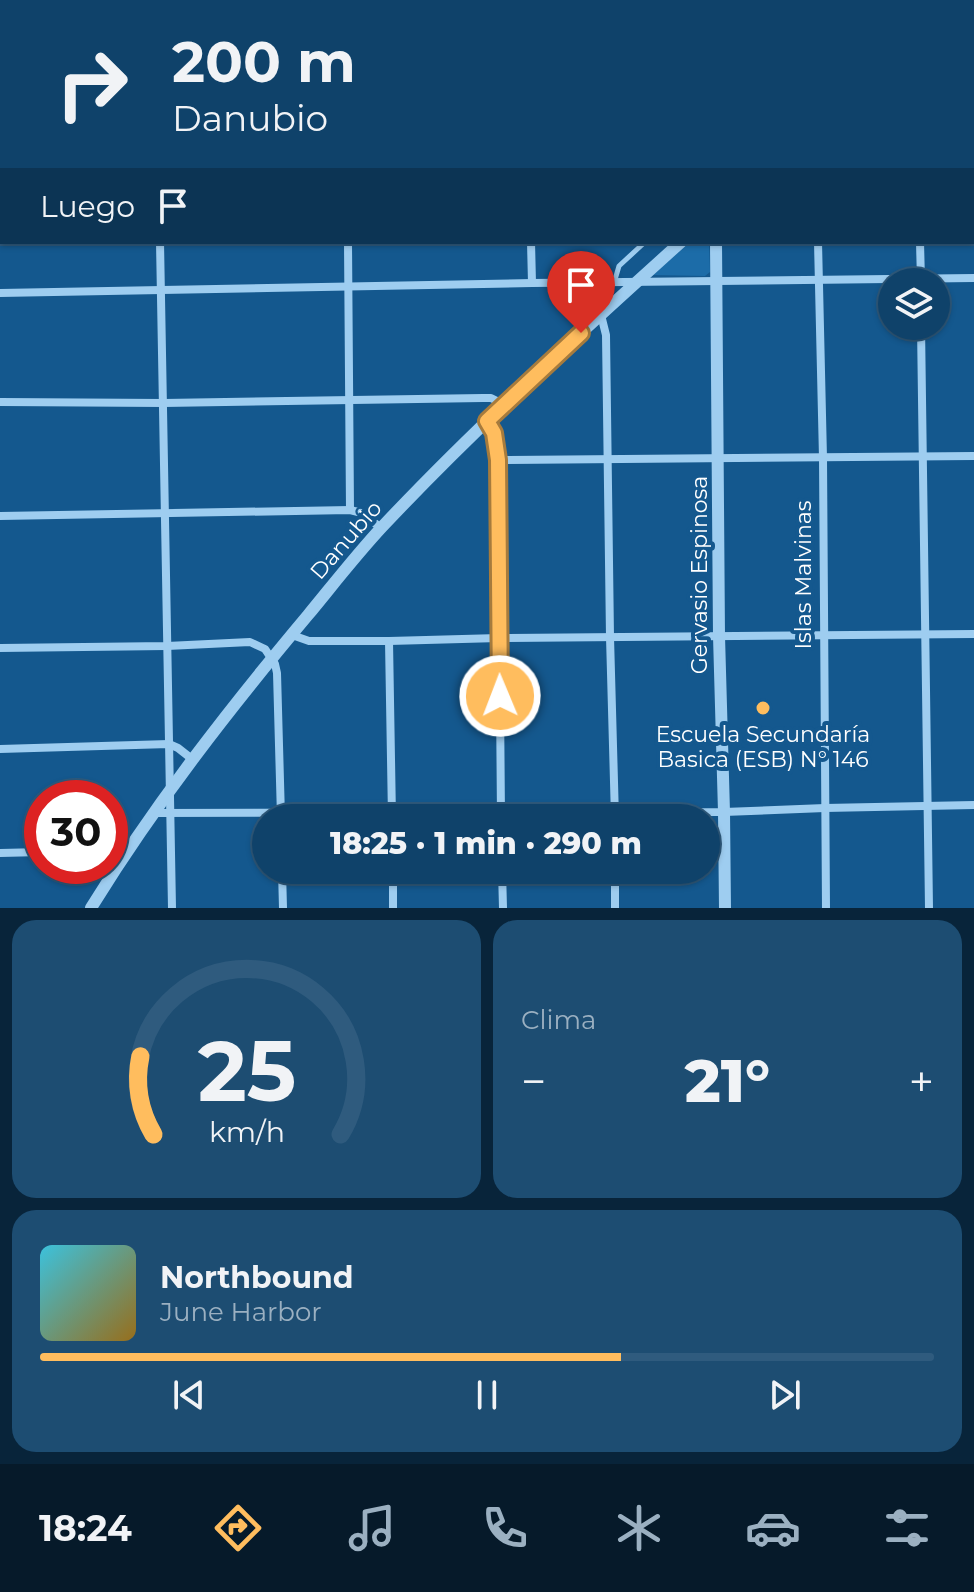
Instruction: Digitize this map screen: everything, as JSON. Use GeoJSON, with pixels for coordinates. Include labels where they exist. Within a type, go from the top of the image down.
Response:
{"type":"FeatureCollection","features":[{"type":"Feature","properties":{"kind":"street"},"geometry":{"type":"LineString","coordinates":[[160,244],[172,908]]}},
{"type":"Feature","properties":{"kind":"street"},"geometry":{"type":"LineString","coordinates":[[348,244],[350,510]]}},
{"type":"Feature","properties":{"kind":"street"},"geometry":{"type":"LineString","coordinates":[[531,244],[532,283]]}},
{"type":"Feature","properties":{"kind":"street","name":"Danubio"},"geometry":{"type":"LineString","coordinates":[[128,841],[154,813],[272,657],[381,528],[487,421],[679,244]]}},
{"type":"Feature","properties":{"kind":"street","name":"Gervasio Espinosa"},"geometry":{"type":"LineString","coordinates":[[716,244],[725,908]]}},
{"type":"Feature","properties":{"kind":"street","name":"Islas Malvinas"},"geometry":{"type":"LineString","coordinates":[[818,244],[823,458],[826,908]]}},
{"type":"Feature","properties":{"kind":"street"},"geometry":{"type":"LineString","coordinates":[[920,244],[921,268]]}},
{"type":"Feature","properties":{"kind":"street"},"geometry":{"type":"LineString","coordinates":[[950,279],[974,278]]}},
{"type":"Feature","properties":{"kind":"street"},"geometry":{"type":"LineString","coordinates":[[0,293],[532,283],[878,281]]}},
{"type":"Feature","properties":{"kind":"street"},"geometry":{"type":"LineString","coordinates":[[601,315],[606,335],[615,804]]}},
{"type":"Feature","properties":{"kind":"street"},"geometry":{"type":"LineString","coordinates":[[921,340],[929,908]]}},
{"type":"Feature","properties":{"kind":"street"},"geometry":{"type":"LineString","coordinates":[[0,402],[491,398],[505,405]]}},
{"type":"Feature","properties":{"kind":"street"},"geometry":{"type":"LineString","coordinates":[[487,421],[494,433],[498,460],[501,804]]}},
{"type":"Feature","properties":{"kind":"street"},"geometry":{"type":"LineString","coordinates":[[498,460],[974,456]]}},
{"type":"Feature","properties":{"kind":"street"},"geometry":{"type":"LineString","coordinates":[[0,516],[350,510],[362,513],[381,528]]}},
{"type":"Feature","properties":{"kind":"street"},"geometry":{"type":"LineString","coordinates":[[292,635],[309,641],[389,641],[974,634]]}},
{"type":"Feature","properties":{"kind":"street"},"geometry":{"type":"LineString","coordinates":[[389,641],[392,804]]}},
{"type":"Feature","properties":{"kind":"street"},"geometry":{"type":"LineString","coordinates":[[0,648],[250,642],[265,649],[272,657],[277,673],[281,804]]}},
{"type":"Feature","properties":{"kind":"street"},"geometry":{"type":"LineString","coordinates":[[0,749],[169,744],[192,759]]}},
{"type":"Feature","properties":{"kind":"street"},"geometry":{"type":"LineString","coordinates":[[720,812],[974,805]]}},
{"type":"Feature","properties":{"kind":"street"},"geometry":{"type":"LineString","coordinates":[[154,813],[252,815]]}},
{"type":"Feature","properties":{"kind":"street"},"geometry":{"type":"LineString","coordinates":[[0,853],[24,852]]}},
{"type":"Feature","properties":{"kind":"street","name":"Danubio"},"geometry":{"type":"LineString","coordinates":[[91,908],[102,884]]}},
{"type":"Feature","properties":{"kind":"street"},"geometry":{"type":"LineString","coordinates":[[282,884],[283,908]]}},
{"type":"Feature","properties":{"kind":"street"},"geometry":{"type":"LineString","coordinates":[[393,884],[393,908]]}},
{"type":"Feature","properties":{"kind":"street"},"geometry":{"type":"LineString","coordinates":[[502,884],[503,908]]}},
{"type":"Feature","properties":{"kind":"street"},"geometry":{"type":"LineString","coordinates":[[615,884],[615,908]]}},
{"type":"Feature","properties":{"kind":"lane"},"geometry":{"type":"LineString","coordinates":[[614,283],[622,263],[643,244]]}},
{"type":"Feature","properties":{"kind":"shaded area"},"geometry":{"type":"Polygon","coordinates":[[[688,244],[709,244],[710,272],[705,276],[653,275],[688,244]]]}},
{"type":"Feature","properties":{"kind":"place","name":"Escuela Secundaría Basica (ESB) N° 146"},"geometry":{"type":"Point","coordinates":[763,708]}},
{"type":"Feature","properties":{"kind":"route"},"geometry":{"type":"LineString","coordinates":[[500,696],[498,460],[494,433],[487,421],[581,333]]}}]}
